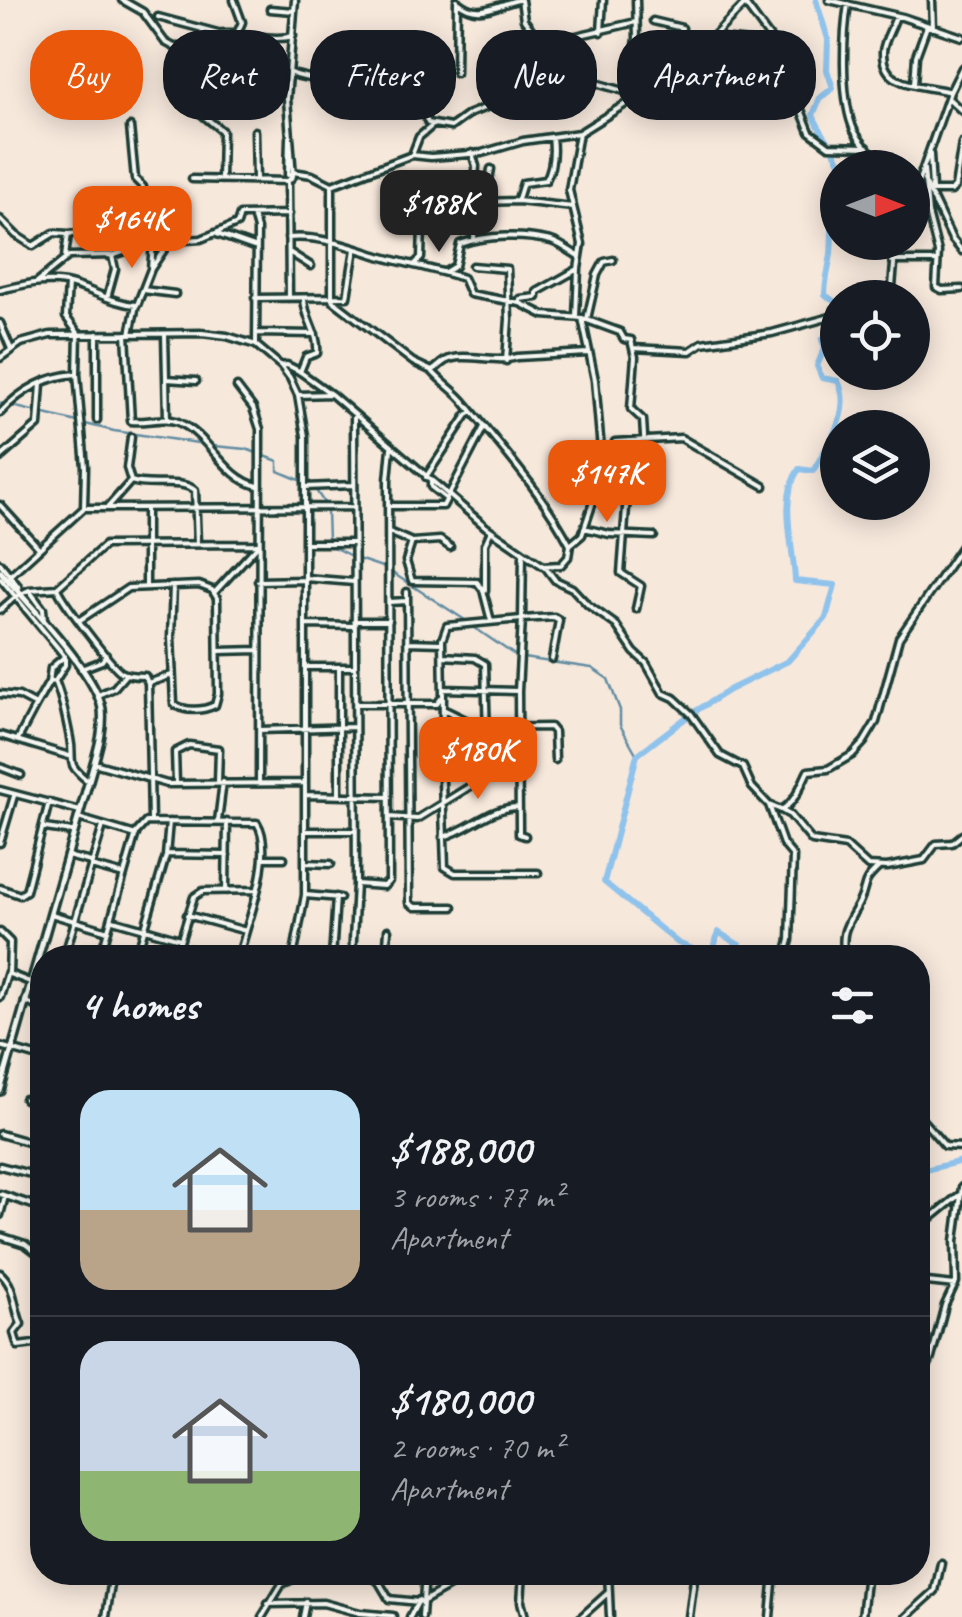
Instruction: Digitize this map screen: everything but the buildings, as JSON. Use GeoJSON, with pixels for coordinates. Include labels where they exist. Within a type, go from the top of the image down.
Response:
{"type":"FeatureCollection","features":[{"type":"Feature","properties":{"kind":"street"},"geometry":{"type":"LineString","coordinates":[[122,0],[143,12],[163,39]]}},
{"type":"Feature","properties":{"kind":"street"},"geometry":{"type":"LineString","coordinates":[[234,0],[242,22],[239,30]]}},
{"type":"Feature","properties":{"kind":"street"},"geometry":{"type":"LineString","coordinates":[[290,60],[295,0]]}},
{"type":"Feature","properties":{"kind":"street"},"geometry":{"type":"LineString","coordinates":[[457,0],[464,8],[479,12],[520,0],[524,20],[532,30]]}},
{"type":"Feature","properties":{"kind":"street"},"geometry":{"type":"LineString","coordinates":[[456,74],[457,0]]}},
{"type":"Feature","properties":{"kind":"street"},"geometry":{"type":"LineString","coordinates":[[600,32],[603,0]]}},
{"type":"Feature","properties":{"kind":"street"},"geometry":{"type":"LineString","coordinates":[[635,30],[636,0]]}},
{"type":"Feature","properties":{"kind":"street"},"geometry":{"type":"LineString","coordinates":[[831,0],[962,37]]}},
{"type":"Feature","properties":{"kind":"street"},"geometry":{"type":"LineString","coordinates":[[914,85],[916,56],[930,27],[932,0]]}},
{"type":"Feature","properties":{"kind":"street"},"geometry":{"type":"LineString","coordinates":[[722,30],[747,2],[765,30]]}},
{"type":"Feature","properties":{"kind":"street"},"geometry":{"type":"LineString","coordinates":[[848,4],[845,70],[852,126],[870,150]]}},
{"type":"Feature","properties":{"kind":"street"},"geometry":{"type":"LineString","coordinates":[[270,9],[294,11]]}},
{"type":"Feature","properties":{"kind":"street"},"geometry":{"type":"LineString","coordinates":[[896,16],[882,48],[884,65],[901,84],[949,95],[962,111]]}},
{"type":"Feature","properties":{"kind":"street"},"geometry":{"type":"LineString","coordinates":[[158,17],[207,30]]}},
{"type":"Feature","properties":{"kind":"street"},"geometry":{"type":"LineString","coordinates":[[653,20],[682,28]]}},
{"type":"Feature","properties":{"kind":"street"},"geometry":{"type":"LineString","coordinates":[[597,33],[636,22]]}},
{"type":"Feature","properties":{"kind":"street"},"geometry":{"type":"LineString","coordinates":[[932,194],[930,154],[962,68]]}},
{"type":"Feature","properties":{"kind":"street"},"geometry":{"type":"LineString","coordinates":[[290,73],[300,79],[327,79],[365,88],[384,99],[406,95],[426,116],[428,124],[451,127],[476,111]]}},
{"type":"Feature","properties":{"kind":"street"},"geometry":{"type":"LineString","coordinates":[[192,179],[256,180],[312,175],[332,186],[412,155],[472,152],[579,133],[617,106]]}},
{"type":"Feature","properties":{"kind":"street"},"geometry":{"type":"LineString","coordinates":[[209,120],[222,131],[221,180]]}},
{"type":"Feature","properties":{"kind":"street"},"geometry":{"type":"LineString","coordinates":[[289,298],[290,120]]}},
{"type":"Feature","properties":{"kind":"street"},"geometry":{"type":"LineString","coordinates":[[804,120],[815,137],[829,146],[867,147]]}},
{"type":"Feature","properties":{"kind":"street"},"geometry":{"type":"LineString","coordinates":[[412,155],[419,137],[433,125]]}},
{"type":"Feature","properties":{"kind":"street"},"geometry":{"type":"LineString","coordinates":[[130,127],[135,179],[143,187],[140,247]]}},
{"type":"Feature","properties":{"kind":"street"},"geometry":{"type":"LineString","coordinates":[[255,131],[256,180]]}},
{"type":"Feature","properties":{"kind":"street"},"geometry":{"type":"LineString","coordinates":[[543,566],[564,563],[570,545],[580,538],[602,478],[595,380],[582,318],[578,269],[582,235],[569,190],[579,133]]}},
{"type":"Feature","properties":{"kind":"street"},"geometry":{"type":"LineString","coordinates":[[518,201],[523,183],[548,177],[553,160],[552,137]]}},
{"type":"Feature","properties":{"kind":"street"},"geometry":{"type":"LineString","coordinates":[[932,194],[956,188],[962,142]]}},
{"type":"Feature","properties":{"kind":"street"},"geometry":{"type":"LineString","coordinates":[[472,152],[478,202],[474,240]]}},
{"type":"Feature","properties":{"kind":"street"},"geometry":{"type":"LineString","coordinates":[[478,202],[491,168]]}},
{"type":"Feature","properties":{"kind":"street"},"geometry":{"type":"LineString","coordinates":[[332,186],[332,300]]}},
{"type":"Feature","properties":{"kind":"street"},"geometry":{"type":"LineString","coordinates":[[930,189],[952,239],[962,251]]}},
{"type":"Feature","properties":{"kind":"street"},"geometry":{"type":"LineString","coordinates":[[478,202],[518,201],[573,207]]}},
{"type":"Feature","properties":{"kind":"street"},"geometry":{"type":"LineString","coordinates":[[37,282],[65,257],[112,256],[153,242],[201,238],[238,224],[240,215],[289,214]]}},
{"type":"Feature","properties":{"kind":"street"},"geometry":{"type":"LineString","coordinates":[[253,215],[256,345]]}},
{"type":"Feature","properties":{"kind":"street"},"geometry":{"type":"LineString","coordinates":[[0,219],[16,236],[33,246],[54,233],[111,231],[138,240]]}},
{"type":"Feature","properties":{"kind":"street"},"geometry":{"type":"LineString","coordinates":[[930,219],[937,241],[937,289],[962,289]]}},
{"type":"Feature","properties":{"kind":"street"},"geometry":{"type":"LineString","coordinates":[[415,264],[421,258],[422,227]]}},
{"type":"Feature","properties":{"kind":"street"},"geometry":{"type":"LineString","coordinates":[[215,233],[254,247]]}},
{"type":"Feature","properties":{"kind":"street"},"geometry":{"type":"LineString","coordinates":[[65,257],[68,234]]}},
{"type":"Feature","properties":{"kind":"street"},"geometry":{"type":"LineString","coordinates":[[444,272],[454,266],[460,244],[474,240],[520,237],[550,241],[580,257]]}},
{"type":"Feature","properties":{"kind":"street"},"geometry":{"type":"LineString","coordinates":[[288,238],[345,243],[444,272],[463,278],[470,294],[520,303],[544,315],[582,318],[632,340],[631,409],[644,420],[645,439],[642,482],[630,488],[620,573],[641,586],[636,609]]}},
{"type":"Feature","properties":{"kind":"street"},"geometry":{"type":"LineString","coordinates":[[170,241],[151,268],[128,334],[131,421],[180,422],[208,443],[239,479],[259,486]]}},
{"type":"Feature","properties":{"kind":"street"},"geometry":{"type":"LineString","coordinates":[[151,268],[153,242]]}},
{"type":"Feature","properties":{"kind":"street"},"geometry":{"type":"LineString","coordinates":[[255,298],[332,300],[348,295],[355,249]]}},
{"type":"Feature","properties":{"kind":"street"},"geometry":{"type":"LineString","coordinates":[[288,252],[311,266]]}},
{"type":"Feature","properties":{"kind":"street"},"geometry":{"type":"LineString","coordinates":[[107,298],[115,267],[112,256]]}},
{"type":"Feature","properties":{"kind":"street"},"geometry":{"type":"LineString","coordinates":[[582,318],[596,276],[604,262],[613,260]]}},
{"type":"Feature","properties":{"kind":"street"},"geometry":{"type":"LineString","coordinates":[[891,280],[892,261],[938,261]]}},
{"type":"Feature","properties":{"kind":"street"},"geometry":{"type":"LineString","coordinates":[[472,266],[507,269],[506,361]]}},
{"type":"Feature","properties":{"kind":"street"},"geometry":{"type":"LineString","coordinates":[[520,303],[520,299],[537,297],[540,290],[578,269]]}},
{"type":"Feature","properties":{"kind":"street"},"geometry":{"type":"LineString","coordinates":[[0,290],[37,282],[68,284],[136,305]]}},
{"type":"Feature","properties":{"kind":"street"},"geometry":{"type":"LineString","coordinates":[[68,284],[67,320],[78,334],[84,508]]}},
{"type":"Feature","properties":{"kind":"street"},"geometry":{"type":"LineString","coordinates":[[143,290],[176,294]]}},
{"type":"Feature","properties":{"kind":"street"},"geometry":{"type":"LineString","coordinates":[[300,372],[306,357],[317,353],[304,299]]}},
{"type":"Feature","properties":{"kind":"street"},"geometry":{"type":"LineString","coordinates":[[332,300],[413,362],[432,370],[472,412],[538,495],[570,545]]}},
{"type":"Feature","properties":{"kind":"street"},"geometry":{"type":"LineString","coordinates":[[633,348],[690,350],[702,343],[820,321]]}},
{"type":"Feature","properties":{"kind":"street"},"geometry":{"type":"LineString","coordinates":[[0,323],[11,349]]}},
{"type":"Feature","properties":{"kind":"street"},"geometry":{"type":"LineString","coordinates":[[304,334],[309,323]]}},
{"type":"Feature","properties":{"kind":"street"},"geometry":{"type":"LineString","coordinates":[[256,333],[315,334]]}},
{"type":"Feature","properties":{"kind":"street"},"geometry":{"type":"LineString","coordinates":[[96,420],[97,334]]}},
{"type":"Feature","properties":{"kind":"street"},"geometry":{"type":"LineString","coordinates":[[165,334],[167,419]]}},
{"type":"Feature","properties":{"kind":"street"},"geometry":{"type":"LineString","coordinates":[[0,358],[11,349],[46,336],[223,335],[256,345],[281,366],[298,395],[304,426],[306,863],[296,945]]}},
{"type":"Feature","properties":{"kind":"street"},"geometry":{"type":"LineString","coordinates":[[432,370],[454,359],[506,361],[588,352]]}},
{"type":"Feature","properties":{"kind":"street"},"geometry":{"type":"LineString","coordinates":[[281,366],[287,364],[332,394],[446,496],[616,625],[646,663],[663,693],[691,714],[720,755],[743,767],[752,787],[768,805],[783,844],[794,856],[789,945]]}},
{"type":"Feature","properties":{"kind":"street"},"geometry":{"type":"LineString","coordinates":[[2,411],[52,376],[77,374]]}},
{"type":"Feature","properties":{"kind":"street"},"geometry":{"type":"LineString","coordinates":[[167,378],[196,380]]}},
{"type":"Feature","properties":{"kind":"street"},"geometry":{"type":"LineString","coordinates":[[0,458],[38,424],[41,384]]}},
{"type":"Feature","properties":{"kind":"street"},"geometry":{"type":"LineString","coordinates":[[237,387],[259,425],[259,783]]}},
{"type":"Feature","properties":{"kind":"street"},"geometry":{"type":"LineString","coordinates":[[30,389],[38,394]]}},
{"type":"Feature","properties":{"kind":"street"},"geometry":{"type":"LineString","coordinates":[[298,395],[332,394]]}},
{"type":"Feature","properties":{"kind":"street"},"geometry":{"type":"LineString","coordinates":[[428,479],[466,415],[472,412]]}},
{"type":"Feature","properties":{"kind":"street"},"geometry":{"type":"LineString","coordinates":[[353,945],[356,884],[354,416]]}},
{"type":"Feature","properties":{"kind":"street"},"geometry":{"type":"LineString","coordinates":[[440,506],[445,504],[484,428]]}},
{"type":"Feature","properties":{"kind":"street"},"geometry":{"type":"LineString","coordinates":[[130,481],[127,468],[131,437]]}},
{"type":"Feature","properties":{"kind":"street"},"geometry":{"type":"LineString","coordinates":[[615,442],[681,438],[764,486]]}},
{"type":"Feature","properties":{"kind":"street"},"geometry":{"type":"LineString","coordinates":[[356,884],[387,885],[388,506],[392,448]]}},
{"type":"Feature","properties":{"kind":"street"},"geometry":{"type":"LineString","coordinates":[[107,508],[130,481]]}},
{"type":"Feature","properties":{"kind":"street"},"geometry":{"type":"LineString","coordinates":[[130,481],[190,485],[195,490],[197,544]]}},
{"type":"Feature","properties":{"kind":"street"},"geometry":{"type":"LineString","coordinates":[[305,487],[354,486]]}},
{"type":"Feature","properties":{"kind":"street"},"geometry":{"type":"LineString","coordinates":[[0,505],[40,548]]}},
{"type":"Feature","properties":{"kind":"street"},"geometry":{"type":"LineString","coordinates":[[388,506],[464,508]]}},
{"type":"Feature","properties":{"kind":"street"},"geometry":{"type":"LineString","coordinates":[[4,576],[84,508],[353,507]]}},
{"type":"Feature","properties":{"kind":"street"},"geometry":{"type":"LineString","coordinates":[[146,508],[146,587]]}},
{"type":"Feature","properties":{"kind":"street"},"geometry":{"type":"LineString","coordinates":[[584,528],[624,536],[654,536]]}},
{"type":"Feature","properties":{"kind":"street"},"geometry":{"type":"LineString","coordinates":[[491,531],[485,544],[485,596],[491,621]]}},
{"type":"Feature","properties":{"kind":"street"},"geometry":{"type":"LineString","coordinates":[[389,532],[412,542],[440,540],[450,547]]}},
{"type":"Feature","properties":{"kind":"street"},"geometry":{"type":"LineString","coordinates":[[305,543],[354,542]]}},
{"type":"Feature","properties":{"kind":"street"},"geometry":{"type":"LineString","coordinates":[[412,542],[406,562],[412,581],[477,582],[485,596]]}},
{"type":"Feature","properties":{"kind":"street"},"geometry":{"type":"LineString","coordinates":[[0,610],[30,590],[58,588],[104,545],[258,544]]}},
{"type":"Feature","properties":{"kind":"street"},"geometry":{"type":"LineString","coordinates":[[173,586],[172,675],[177,707],[202,710],[215,705],[218,694],[215,592],[258,544]]}},
{"type":"Feature","properties":{"kind":"street"},"geometry":{"type":"LineString","coordinates":[[780,810],[798,791],[808,771],[828,769],[864,742],[876,722],[900,638],[962,546]]}},
{"type":"Feature","properties":{"kind":"street"},"geometry":{"type":"LineString","coordinates":[[523,554],[518,691],[520,834],[525,836]]}},
{"type":"Feature","properties":{"kind":"street"},"geometry":{"type":"LineString","coordinates":[[0,563],[15,597],[81,669],[98,695],[102,728],[41,945]]}},
{"type":"Feature","properties":{"kind":"street"},"geometry":{"type":"LineString","coordinates":[[258,581],[354,582]]}},
{"type":"Feature","properties":{"kind":"street"},"geometry":{"type":"LineString","coordinates":[[80,620],[123,589],[199,585],[215,592]]}},
{"type":"Feature","properties":{"kind":"street"},"geometry":{"type":"LineString","coordinates":[[58,588],[67,606],[111,662],[126,674],[144,676],[148,682],[151,822]]}},
{"type":"Feature","properties":{"kind":"street"},"geometry":{"type":"LineString","coordinates":[[30,590],[43,610],[43,623]]}},
{"type":"Feature","properties":{"kind":"street"},"geometry":{"type":"LineString","coordinates":[[408,592],[409,903],[414,907],[453,907]]}},
{"type":"Feature","properties":{"kind":"street"},"geometry":{"type":"LineString","coordinates":[[0,599],[15,597]]}},
{"type":"Feature","properties":{"kind":"street"},"geometry":{"type":"LineString","coordinates":[[15,597],[43,623],[66,655],[65,665],[36,705],[18,739]]}},
{"type":"Feature","properties":{"kind":"street"},"geometry":{"type":"LineString","coordinates":[[389,602],[408,601]]}},
{"type":"Feature","properties":{"kind":"street"},"geometry":{"type":"LineString","coordinates":[[538,873],[449,871],[443,862],[442,643],[447,626],[554,617],[559,620],[552,659]]}},
{"type":"Feature","properties":{"kind":"street"},"geometry":{"type":"LineString","coordinates":[[306,625],[389,621]]}},
{"type":"Feature","properties":{"kind":"street"},"geometry":{"type":"LineString","coordinates":[[408,642],[442,643]]}},
{"type":"Feature","properties":{"kind":"street"},"geometry":{"type":"LineString","coordinates":[[217,651],[259,650]]}},
{"type":"Feature","properties":{"kind":"street"},"geometry":{"type":"LineString","coordinates":[[66,655],[51,668],[52,682],[64,700],[69,756],[77,772],[88,781]]}},
{"type":"Feature","properties":{"kind":"street"},"geometry":{"type":"LineString","coordinates":[[102,661],[106,655]]}},
{"type":"Feature","properties":{"kind":"street"},"geometry":{"type":"LineString","coordinates":[[442,656],[484,661],[488,775]]}},
{"type":"Feature","properties":{"kind":"street"},"geometry":{"type":"LineString","coordinates":[[81,669],[102,661],[111,662]]}},
{"type":"Feature","properties":{"kind":"street"},"geometry":{"type":"LineString","coordinates":[[306,667],[354,667]]}},
{"type":"Feature","properties":{"kind":"street"},"geometry":{"type":"LineString","coordinates":[[339,667],[339,796]]}},
{"type":"Feature","properties":{"kind":"street"},"geometry":{"type":"LineString","coordinates":[[98,695],[114,688],[126,674]]}},
{"type":"Feature","properties":{"kind":"street"},"geometry":{"type":"LineString","coordinates":[[148,682],[172,675]]}},
{"type":"Feature","properties":{"kind":"street"},"geometry":{"type":"LineString","coordinates":[[443,692],[518,691]]}},
{"type":"Feature","properties":{"kind":"street"},"geometry":{"type":"LineString","coordinates":[[354,704],[437,704],[443,692]]}},
{"type":"Feature","properties":{"kind":"street"},"geometry":{"type":"LineString","coordinates":[[0,694],[19,696],[36,705]]}},
{"type":"Feature","properties":{"kind":"street"},"geometry":{"type":"LineString","coordinates":[[443,709],[486,728],[550,727],[554,732],[555,760]]}},
{"type":"Feature","properties":{"kind":"street"},"geometry":{"type":"LineString","coordinates":[[260,730],[355,727]]}},
{"type":"Feature","properties":{"kind":"street"},"geometry":{"type":"LineString","coordinates":[[0,735],[69,756]]}},
{"type":"Feature","properties":{"kind":"street"},"geometry":{"type":"LineString","coordinates":[[176,783],[175,752],[189,745],[218,750],[226,891]]}},
{"type":"Feature","properties":{"kind":"street"},"geometry":{"type":"LineString","coordinates":[[389,817],[417,819],[519,756]]}},
{"type":"Feature","properties":{"kind":"street"},"geometry":{"type":"LineString","coordinates":[[94,763],[176,783],[305,783]]}},
{"type":"Feature","properties":{"kind":"street"},"geometry":{"type":"LineString","coordinates":[[0,767],[21,775]]}},
{"type":"Feature","properties":{"kind":"street"},"geometry":{"type":"LineString","coordinates":[[0,790],[50,802],[102,826],[136,835]]}},
{"type":"Feature","properties":{"kind":"street"},"geometry":{"type":"LineString","coordinates":[[0,844],[14,794]]}},
{"type":"Feature","properties":{"kind":"street"},"geometry":{"type":"LineString","coordinates":[[305,796],[389,797]]}},
{"type":"Feature","properties":{"kind":"street"},"geometry":{"type":"LineString","coordinates":[[0,888],[24,894],[50,802]]}},
{"type":"Feature","properties":{"kind":"street"},"geometry":{"type":"LineString","coordinates":[[768,805],[790,815],[812,841],[839,844],[862,864],[879,868],[924,860],[936,844],[952,844],[962,835]]}},
{"type":"Feature","properties":{"kind":"street"},"geometry":{"type":"LineString","coordinates":[[443,838],[459,833],[499,808],[519,807]]}},
{"type":"Feature","properties":{"kind":"street"},"geometry":{"type":"LineString","coordinates":[[140,945],[166,854],[168,822]]}},
{"type":"Feature","properties":{"kind":"street"},"geometry":{"type":"LineString","coordinates":[[104,945],[140,825],[258,823],[262,831],[262,877],[242,945]]}},
{"type":"Feature","properties":{"kind":"street"},"geometry":{"type":"LineString","coordinates":[[68,945],[102,826]]}},
{"type":"Feature","properties":{"kind":"street"},"geometry":{"type":"LineString","coordinates":[[45,828],[74,832]]}},
{"type":"Feature","properties":{"kind":"street"},"geometry":{"type":"LineString","coordinates":[[306,831],[356,831]]}},
{"type":"Feature","properties":{"kind":"street"},"geometry":{"type":"LineString","coordinates":[[166,854],[226,855]]}},
{"type":"Feature","properties":{"kind":"street"},"geometry":{"type":"LineString","coordinates":[[67,856],[124,875]]}},
{"type":"Feature","properties":{"kind":"street"},"geometry":{"type":"LineString","coordinates":[[262,858],[284,858]]}},
{"type":"Feature","properties":{"kind":"street"},"geometry":{"type":"LineString","coordinates":[[306,863],[331,864]]}},
{"type":"Feature","properties":{"kind":"street"},"geometry":{"type":"LineString","coordinates":[[844,945],[843,933],[860,902],[865,879],[879,868]]}},
{"type":"Feature","properties":{"kind":"street"},"geometry":{"type":"LineString","coordinates":[[178,945],[194,896],[200,892],[257,890]]}},
{"type":"Feature","properties":{"kind":"street"},"geometry":{"type":"LineString","coordinates":[[305,896],[338,898],[333,945]]}},
{"type":"Feature","properties":{"kind":"street"},"geometry":{"type":"LineString","coordinates":[[49,914],[108,931]]}},
{"type":"Feature","properties":{"kind":"street"},"geometry":{"type":"LineString","coordinates":[[188,915],[246,931]]}},
{"type":"Feature","properties":{"kind":"street"},"geometry":{"type":"LineString","coordinates":[[112,920],[180,939]]}},
{"type":"Feature","properties":{"kind":"street"},"geometry":{"type":"LineString","coordinates":[[387,945],[388,930]]}},
{"type":"Feature","properties":{"kind":"street"},"geometry":{"type":"LineString","coordinates":[[0,932],[10,942],[8,971],[0,997]]}},
{"type":"Feature","properties":{"kind":"street"},"geometry":{"type":"LineString","coordinates":[[0,968],[30,981]]}},
{"type":"Feature","properties":{"kind":"street"},"geometry":{"type":"LineString","coordinates":[[0,1091],[30,988]]}},
{"type":"Feature","properties":{"kind":"street"},"geometry":{"type":"LineString","coordinates":[[26,1001],[30,1003]]}},
{"type":"Feature","properties":{"kind":"street"},"geometry":{"type":"LineString","coordinates":[[0,1046],[30,1055]]}},
{"type":"Feature","properties":{"kind":"street"},"geometry":{"type":"LineString","coordinates":[[25,1099],[30,1101]]}},
{"type":"Feature","properties":{"kind":"street"},"geometry":{"type":"LineString","coordinates":[[930,1129],[945,1146],[962,1147]]}},
{"type":"Feature","properties":{"kind":"street"},"geometry":{"type":"LineString","coordinates":[[0,1134],[30,1143]]}},
{"type":"Feature","properties":{"kind":"street"},"geometry":{"type":"LineString","coordinates":[[0,1166],[30,1174]]}},
{"type":"Feature","properties":{"kind":"street"},"geometry":{"type":"LineString","coordinates":[[930,1360],[945,1305],[955,1285],[954,1243],[962,1187]]}},
{"type":"Feature","properties":{"kind":"street"},"geometry":{"type":"LineString","coordinates":[[0,1215],[3,1195],[30,1204]]}},
{"type":"Feature","properties":{"kind":"street"},"geometry":{"type":"LineString","coordinates":[[930,1218],[959,1196]]}},
{"type":"Feature","properties":{"kind":"street"},"geometry":{"type":"LineString","coordinates":[[0,1236],[30,1248]]}},
{"type":"Feature","properties":{"kind":"street"},"geometry":{"type":"LineString","coordinates":[[0,1273],[13,1287],[15,1312],[21,1324],[14,1332],[18,1346],[30,1344]]}},
{"type":"Feature","properties":{"kind":"street"},"geometry":{"type":"LineString","coordinates":[[930,1282],[955,1285]]}},
{"type":"Feature","properties":{"kind":"street"},"geometry":{"type":"LineString","coordinates":[[906,1617],[935,1590],[941,1563]]}},
{"type":"Feature","properties":{"kind":"street"},"geometry":{"type":"LineString","coordinates":[[106,1617],[111,1585]]}},
{"type":"Feature","properties":{"kind":"street"},"geometry":{"type":"LineString","coordinates":[[262,1617],[281,1585]]}},
{"type":"Feature","properties":{"kind":"street"},"geometry":{"type":"LineString","coordinates":[[268,1604],[306,1602],[393,1617],[390,1600],[378,1585]]}},
{"type":"Feature","properties":{"kind":"street"},"geometry":{"type":"LineString","coordinates":[[422,1617],[423,1585]]}},
{"type":"Feature","properties":{"kind":"street"},"geometry":{"type":"LineString","coordinates":[[390,1600],[421,1600],[449,1585]]}},
{"type":"Feature","properties":{"kind":"street"},"geometry":{"type":"LineString","coordinates":[[522,1585],[520,1598],[526,1617]]}},
{"type":"Feature","properties":{"kind":"street"},"geometry":{"type":"LineString","coordinates":[[609,1585],[610,1617]]}},
{"type":"Feature","properties":{"kind":"street"},"geometry":{"type":"LineString","coordinates":[[688,1617],[694,1585]]}},
{"type":"Feature","properties":{"kind":"street"},"geometry":{"type":"LineString","coordinates":[[770,1617],[773,1585]]}},
{"type":"Feature","properties":{"kind":"street"},"geometry":{"type":"LineString","coordinates":[[862,1617],[866,1585]]}},
{"type":"Feature","properties":{"kind":"street"},"geometry":{"type":"LineString","coordinates":[[581,1617],[609,1592]]}},
{"type":"Feature","properties":{"kind":"street"},"geometry":{"type":"LineString","coordinates":[[410,1617],[421,1600]]}},
{"type":"Feature","properties":{"kind":"street"},"geometry":{"type":"LineString","coordinates":[[304,1617],[306,1602]]}},
{"type":"Feature","properties":{"kind":"waterway"},"geometry":{"type":"LineString","coordinates":[[816,0],[828,39],[827,70],[833,88],[820,98],[813,115],[834,150]]}},
{"type":"Feature","properties":{"kind":"waterway"},"geometry":{"type":"LineString","coordinates":[[826,280],[830,260]]}},
{"type":"Feature","properties":{"kind":"waterway"},"geometry":{"type":"LineString","coordinates":[[820,359],[820,373]]}},
{"type":"Feature","properties":{"kind":"waterway"},"geometry":{"type":"LineString","coordinates":[[683,945],[604,882],[637,755],[729,690],[788,661],[826,618],[835,585],[795,581],[788,508],[799,469],[813,471],[831,439],[841,416],[841,390]]}},
{"type":"Feature","properties":{"kind":"waterway"},"geometry":{"type":"LineString","coordinates":[[0,403],[114,431],[205,444]]}},
{"type":"Feature","properties":{"kind":"waterway"},"geometry":{"type":"LineString","coordinates":[[214,446],[246,449],[278,461],[278,471],[302,481]]}},
{"type":"Feature","properties":{"kind":"waterway"},"geometry":{"type":"LineString","coordinates":[[315,489],[325,504]]}},
{"type":"Feature","properties":{"kind":"waterway"},"geometry":{"type":"LineString","coordinates":[[327,511],[328,540]]}},
{"type":"Feature","properties":{"kind":"waterway"},"geometry":{"type":"LineString","coordinates":[[329,545],[351,556]]}},
{"type":"Feature","properties":{"kind":"waterway"},"geometry":{"type":"LineString","coordinates":[[358,559],[388,569]]}},
{"type":"Feature","properties":{"kind":"waterway"},"geometry":{"type":"LineString","coordinates":[[391,572],[465,620]]}},
{"type":"Feature","properties":{"kind":"waterway"},"geometry":{"type":"LineString","coordinates":[[472,626],[516,656]]}},
{"type":"Feature","properties":{"kind":"waterway"},"geometry":{"type":"LineString","coordinates":[[523,658],[592,668],[608,679],[620,710],[620,725],[637,755]]}},
{"type":"Feature","properties":{"kind":"waterway"},"geometry":{"type":"LineString","coordinates":[[715,945],[718,932],[739,945]]}},
{"type":"Feature","properties":{"kind":"waterway"},"geometry":{"type":"LineString","coordinates":[[930,1169],[962,1161]]}}]}
